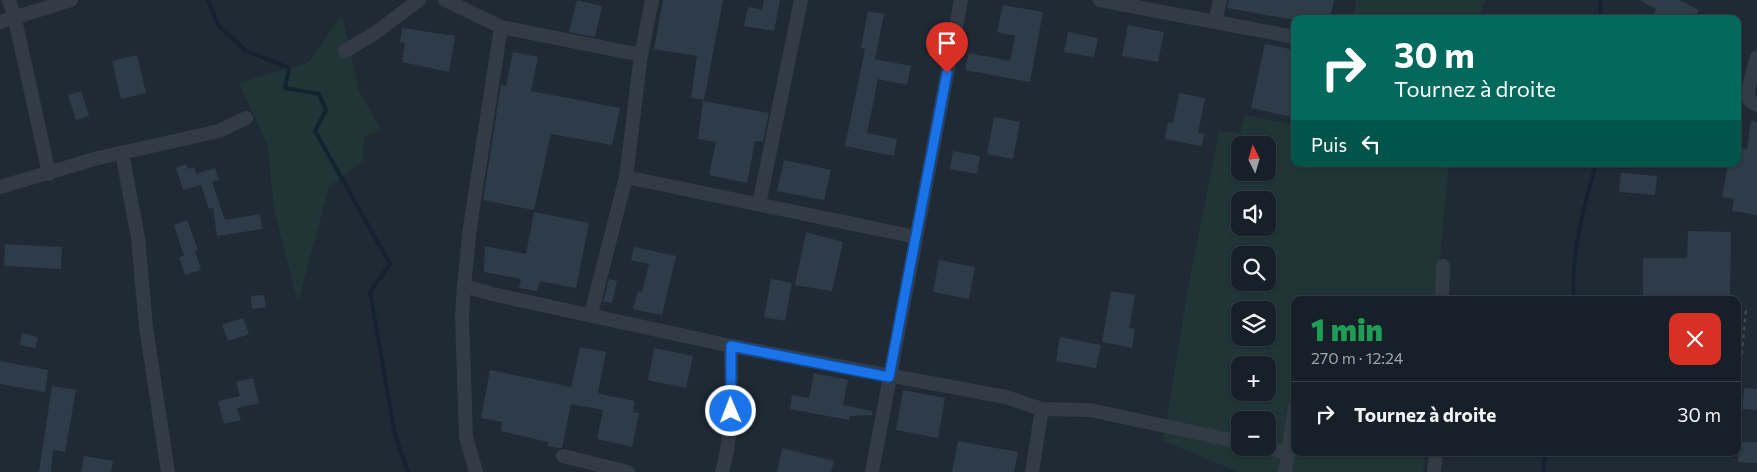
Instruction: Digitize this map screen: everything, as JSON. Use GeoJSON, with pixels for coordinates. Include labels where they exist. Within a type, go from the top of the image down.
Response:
{"type":"FeatureCollection","features":[{"type":"Feature","properties":{"kind":"street"},"geometry":{"type":"LineString","coordinates":[[9,0],[15,18],[49,174]]}},
{"type":"Feature","properties":{"kind":"street"},"geometry":{"type":"LineString","coordinates":[[0,22],[71,0]]}},
{"type":"Feature","properties":{"kind":"street"},"geometry":{"type":"LineString","coordinates":[[345,51],[419,0]]}},
{"type":"Feature","properties":{"kind":"street"},"geometry":{"type":"LineString","coordinates":[[444,0],[501,28],[641,55]]}},
{"type":"Feature","properties":{"kind":"street"},"geometry":{"type":"LineString","coordinates":[[592,314],[626,177],[641,55],[652,0]]}},
{"type":"Feature","properties":{"kind":"street"},"geometry":{"type":"LineString","coordinates":[[759,204],[801,0]]}},
{"type":"Feature","properties":{"kind":"street"},"geometry":{"type":"LineString","coordinates":[[872,472],[961,0]]}},
{"type":"Feature","properties":{"kind":"street"},"geometry":{"type":"LineString","coordinates":[[1100,0],[1291,36]]}},
{"type":"Feature","properties":{"kind":"street"},"geometry":{"type":"LineString","coordinates":[[1215,22],[1220,0]]}},
{"type":"Feature","properties":{"kind":"street"},"geometry":{"type":"LineString","coordinates":[[476,472],[466,438],[462,316],[470,227],[501,28]]}},
{"type":"Feature","properties":{"kind":"street"},"geometry":{"type":"LineString","coordinates":[[1757,58],[1748,90],[1749,100],[1757,105]]}},
{"type":"Feature","properties":{"kind":"street"},"geometry":{"type":"LineString","coordinates":[[0,187],[122,153],[220,131],[246,118]]}},
{"type":"Feature","properties":{"kind":"street"},"geometry":{"type":"LineString","coordinates":[[122,153],[138,238],[146,327],[168,472]]}},
{"type":"Feature","properties":{"kind":"street"},"geometry":{"type":"LineString","coordinates":[[626,177],[916,237]]}},
{"type":"Feature","properties":{"kind":"street"},"geometry":{"type":"LineString","coordinates":[[1442,296],[1443,266]]}},
{"type":"Feature","properties":{"kind":"street"},"geometry":{"type":"LineString","coordinates":[[464,286],[492,294],[592,314],[731,346],[889,377],[1006,397],[1042,409],[1090,410],[1231,440]]}},
{"type":"Feature","properties":{"kind":"street"},"geometry":{"type":"LineString","coordinates":[[722,472],[728,450],[731,411],[731,346]]}},
{"type":"Feature","properties":{"kind":"street"},"geometry":{"type":"LineString","coordinates":[[1032,472],[1042,409]]}},
{"type":"Feature","properties":{"kind":"street"},"geometry":{"type":"LineString","coordinates":[[1285,472],[1291,438]]}},
{"type":"Feature","properties":{"kind":"street"},"geometry":{"type":"LineString","coordinates":[[1276,450],[1289,453]]}},
{"type":"Feature","properties":{"kind":"street"},"geometry":{"type":"LineString","coordinates":[[563,456],[628,472]]}},
{"type":"Feature","properties":{"kind":"street"},"geometry":{"type":"LineString","coordinates":[[1434,472],[1436,456]]}},
{"type":"Feature","properties":{"kind":"path"},"geometry":{"type":"LineString","coordinates":[[1741,362],[1746,309]]}},
{"type":"Feature","properties":{"kind":"green space"},"geometry":{"type":"Polygon","coordinates":[[[1356,0],[1485,0],[1480,15],[1354,15],[1356,0]]]}},
{"type":"Feature","properties":{"kind":"green space"},"geometry":{"type":"Polygon","coordinates":[[[342,14],[359,91],[381,130],[364,136],[363,161],[329,187],[298,302],[274,210],[268,147],[239,83],[309,62],[342,14]]]}},
{"type":"Feature","properties":{"kind":"green space"},"geometry":{"type":"Polygon","coordinates":[[[1245,115],[1291,124],[1291,167],[1449,167],[1436,296],[1291,296],[1291,456],[1425,456],[1423,472],[1239,472],[1163,441],[1189,282],[1219,131],[1240,133],[1245,115]]]}},
{"type":"Feature","properties":{"kind":"building"},"geometry":{"type":"Polygon","coordinates":[[[577,0],[602,6],[595,37],[569,32],[577,0]]]}},
{"type":"Feature","properties":{"kind":"building"},"geometry":{"type":"Polygon","coordinates":[[[663,0],[723,0],[704,100],[691,98],[697,56],[654,49],[663,0]]]}},
{"type":"Feature","properties":{"kind":"building"},"geometry":{"type":"Polygon","coordinates":[[[764,0],[780,0],[774,31],[744,26],[748,7],[762,10],[764,0]]]}},
{"type":"Feature","properties":{"kind":"building"},"geometry":{"type":"Polygon","coordinates":[[[1229,0],[1334,0],[1331,15],[1291,15],[1291,19],[1227,8],[1229,0]]]}},
{"type":"Feature","properties":{"kind":"building"},"geometry":{"type":"Polygon","coordinates":[[[1639,0],[1679,0],[1699,10],[1697,15],[1653,15],[1656,9],[1639,0]]]}},
{"type":"Feature","properties":{"kind":"building"},"geometry":{"type":"Polygon","coordinates":[[[1003,5],[1043,12],[1030,82],[965,70],[969,53],[1010,61],[1015,36],[997,32],[1003,5]]]}},
{"type":"Feature","properties":{"kind":"building"},"geometry":{"type":"Polygon","coordinates":[[[868,11],[884,14],[875,59],[911,66],[907,85],[878,79],[867,133],[897,139],[894,156],[845,146],[865,49],[861,48],[868,11]]]}},
{"type":"Feature","properties":{"kind":"building"},"geometry":{"type":"Polygon","coordinates":[[[1128,25],[1164,32],[1158,62],[1122,56],[1128,25]]]}},
{"type":"Feature","properties":{"kind":"building"},"geometry":{"type":"Polygon","coordinates":[[[402,28],[455,36],[449,72],[402,62],[405,43],[400,42],[402,28]]]}},
{"type":"Feature","properties":{"kind":"building"},"geometry":{"type":"Polygon","coordinates":[[[1068,32],[1098,38],[1094,57],[1064,52],[1068,32]]]}},
{"type":"Feature","properties":{"kind":"building"},"geometry":{"type":"Polygon","coordinates":[[[1265,44],[1291,49],[1291,117],[1251,108],[1265,44]]]}},
{"type":"Feature","properties":{"kind":"building"},"geometry":{"type":"Polygon","coordinates":[[[513,52],[538,57],[531,91],[620,108],[612,145],[551,134],[534,210],[483,200],[501,85],[506,86],[513,52]]]}},
{"type":"Feature","properties":{"kind":"building"},"geometry":{"type":"Polygon","coordinates":[[[137,55],[146,93],[121,99],[112,61],[137,55]]]}},
{"type":"Feature","properties":{"kind":"building"},"geometry":{"type":"Polygon","coordinates":[[[81,91],[89,116],[76,120],[68,95],[81,91]]]}},
{"type":"Feature","properties":{"kind":"building"},"geometry":{"type":"Polygon","coordinates":[[[1179,93],[1205,98],[1198,133],[1204,134],[1202,146],[1165,139],[1168,122],[1173,123],[1179,93]]]}},
{"type":"Feature","properties":{"kind":"building"},"geometry":{"type":"Polygon","coordinates":[[[703,101],[769,113],[763,142],[755,141],[747,183],[709,175],[716,142],[698,139],[703,101]]]}},
{"type":"Feature","properties":{"kind":"building"},"geometry":{"type":"Polygon","coordinates":[[[994,117],[1020,122],[1013,159],[987,154],[994,117]]]}},
{"type":"Feature","properties":{"kind":"building"},"geometry":{"type":"Polygon","coordinates":[[[1751,121],[1757,122],[1757,215],[1732,211],[1734,199],[1722,197],[1727,167],[1741,167],[1741,148],[1747,149],[1751,121]]]}},
{"type":"Feature","properties":{"kind":"building"},"geometry":{"type":"Polygon","coordinates":[[[953,151],[980,156],[977,174],[950,169],[953,151]]]}},
{"type":"Feature","properties":{"kind":"building"},"geometry":{"type":"Polygon","coordinates":[[[784,160],[831,170],[824,200],[777,191],[784,160]]]}},
{"type":"Feature","properties":{"kind":"building"},"geometry":{"type":"Polygon","coordinates":[[[186,164],[188,169],[194,167],[196,174],[215,168],[219,180],[212,182],[225,220],[260,214],[262,229],[217,236],[213,208],[209,209],[201,185],[183,190],[176,168],[186,164]]]}},
{"type":"Feature","properties":{"kind":"building"},"geometry":{"type":"Polygon","coordinates":[[[1621,173],[1657,176],[1655,195],[1619,192],[1621,173]]]}},
{"type":"Feature","properties":{"kind":"building"},"geometry":{"type":"Polygon","coordinates":[[[534,212],[589,223],[576,288],[540,281],[537,291],[519,288],[521,279],[484,272],[485,246],[526,254],[534,212]]]}},
{"type":"Feature","properties":{"kind":"building"},"geometry":{"type":"Polygon","coordinates":[[[187,220],[198,250],[195,251],[201,270],[185,275],[179,257],[184,256],[174,225],[187,220]]]}},
{"type":"Feature","properties":{"kind":"building"},"geometry":{"type":"Polygon","coordinates":[[[1688,231],[1731,232],[1730,296],[1643,296],[1643,258],[1687,258],[1688,231]]]}},
{"type":"Feature","properties":{"kind":"building"},"geometry":{"type":"Polygon","coordinates":[[[806,232],[843,242],[832,291],[795,285],[806,232]]]}},
{"type":"Feature","properties":{"kind":"building"},"geometry":{"type":"Polygon","coordinates":[[[5,244],[62,247],[61,269],[4,266],[5,244]]]}},
{"type":"Feature","properties":{"kind":"building"},"geometry":{"type":"Polygon","coordinates":[[[634,247],[676,256],[662,315],[633,309],[638,291],[642,292],[649,264],[631,260],[634,247]]]}},
{"type":"Feature","properties":{"kind":"building"},"geometry":{"type":"Polygon","coordinates":[[[939,260],[975,267],[969,299],[933,292],[939,260]]]}},
{"type":"Feature","properties":{"kind":"building"},"geometry":{"type":"Polygon","coordinates":[[[609,279],[617,281],[612,303],[603,302],[609,279]]]}},
{"type":"Feature","properties":{"kind":"building"},"geometry":{"type":"Polygon","coordinates":[[[771,279],[792,283],[785,321],[764,317],[771,279]]]}},
{"type":"Feature","properties":{"kind":"building"},"geometry":{"type":"Polygon","coordinates":[[[1111,291],[1135,295],[1129,328],[1135,329],[1132,348],[1102,342],[1111,291]]]}},
{"type":"Feature","properties":{"kind":"building"},"geometry":{"type":"Polygon","coordinates":[[[264,295],[266,307],[252,309],[251,296],[264,295]]]}},
{"type":"Feature","properties":{"kind":"building"},"geometry":{"type":"Polygon","coordinates":[[[243,318],[249,334],[228,341],[222,325],[243,318]]]}},
{"type":"Feature","properties":{"kind":"building"},"geometry":{"type":"Polygon","coordinates":[[[22,333],[38,337],[35,348],[20,345],[22,333]]]}},
{"type":"Feature","properties":{"kind":"building"},"geometry":{"type":"Polygon","coordinates":[[[1060,337],[1101,345],[1096,368],[1056,361],[1060,337]]]}},
{"type":"Feature","properties":{"kind":"building"},"geometry":{"type":"Polygon","coordinates":[[[580,347],[606,352],[598,392],[600,394],[635,401],[633,412],[639,413],[632,447],[597,439],[603,410],[571,404],[562,448],[548,446],[548,442],[501,431],[502,422],[481,418],[490,370],[571,387],[580,347]]]}},
{"type":"Feature","properties":{"kind":"building"},"geometry":{"type":"Polygon","coordinates":[[[654,348],[693,356],[686,388],[648,380],[654,348]]]}},
{"type":"Feature","properties":{"kind":"building"},"geometry":{"type":"Polygon","coordinates":[[[0,361],[48,370],[45,392],[0,384],[0,361]]]}},
{"type":"Feature","properties":{"kind":"building"},"geometry":{"type":"Polygon","coordinates":[[[814,373],[848,380],[843,405],[872,411],[872,415],[850,416],[849,420],[790,409],[792,395],[809,398],[814,373]]]}},
{"type":"Feature","properties":{"kind":"building"},"geometry":{"type":"Polygon","coordinates":[[[253,378],[259,403],[237,408],[241,420],[224,424],[218,401],[240,396],[236,382],[253,378]]]}},
{"type":"Feature","properties":{"kind":"building"},"geometry":{"type":"Polygon","coordinates":[[[52,386],[76,390],[65,452],[53,450],[51,472],[39,472],[52,386]]]}},
{"type":"Feature","properties":{"kind":"building"},"geometry":{"type":"Polygon","coordinates":[[[1744,388],[1757,389],[1757,410],[1742,409],[1744,388]]]}},
{"type":"Feature","properties":{"kind":"building"},"geometry":{"type":"Polygon","coordinates":[[[903,390],[945,398],[938,438],[896,430],[903,390]]]}},
{"type":"Feature","properties":{"kind":"building"},"geometry":{"type":"Polygon","coordinates":[[[958,441],[1018,452],[1014,472],[952,472],[958,441]]]}},
{"type":"Feature","properties":{"kind":"building"},"geometry":{"type":"Polygon","coordinates":[[[1741,442],[1757,442],[1757,463],[1738,462],[1738,456],[1741,456],[1741,442]]]}},
{"type":"Feature","properties":{"kind":"building"},"geometry":{"type":"Polygon","coordinates":[[[782,448],[834,461],[831,472],[777,472],[782,448]]]}},
{"type":"Feature","properties":{"kind":"building"},"geometry":{"type":"Polygon","coordinates":[[[84,456],[113,461],[111,472],[81,472],[84,456]]]}},
{"type":"Feature","properties":{"kind":"waterway"},"geometry":{"type":"LineString","coordinates":[[208,0],[218,25],[246,51],[289,68],[285,88],[319,94],[326,110],[315,131],[390,264],[370,292],[395,435],[408,472]]}},
{"type":"Feature","properties":{"kind":"waterway"},"geometry":{"type":"LineString","coordinates":[[1600,0],[1601,15]]}},
{"type":"Feature","properties":{"kind":"waterway"},"geometry":{"type":"LineString","coordinates":[[1574,296],[1576,249],[1595,167]]}},
{"type":"Feature","properties":{"kind":"waterway"},"geometry":{"type":"LineString","coordinates":[[1543,472],[1545,456]]}},
{"type":"Feature","properties":{"kind":"route"},"geometry":{"type":"LineString","coordinates":[[731,411],[731,346],[889,377],[947,73]]}}]}
